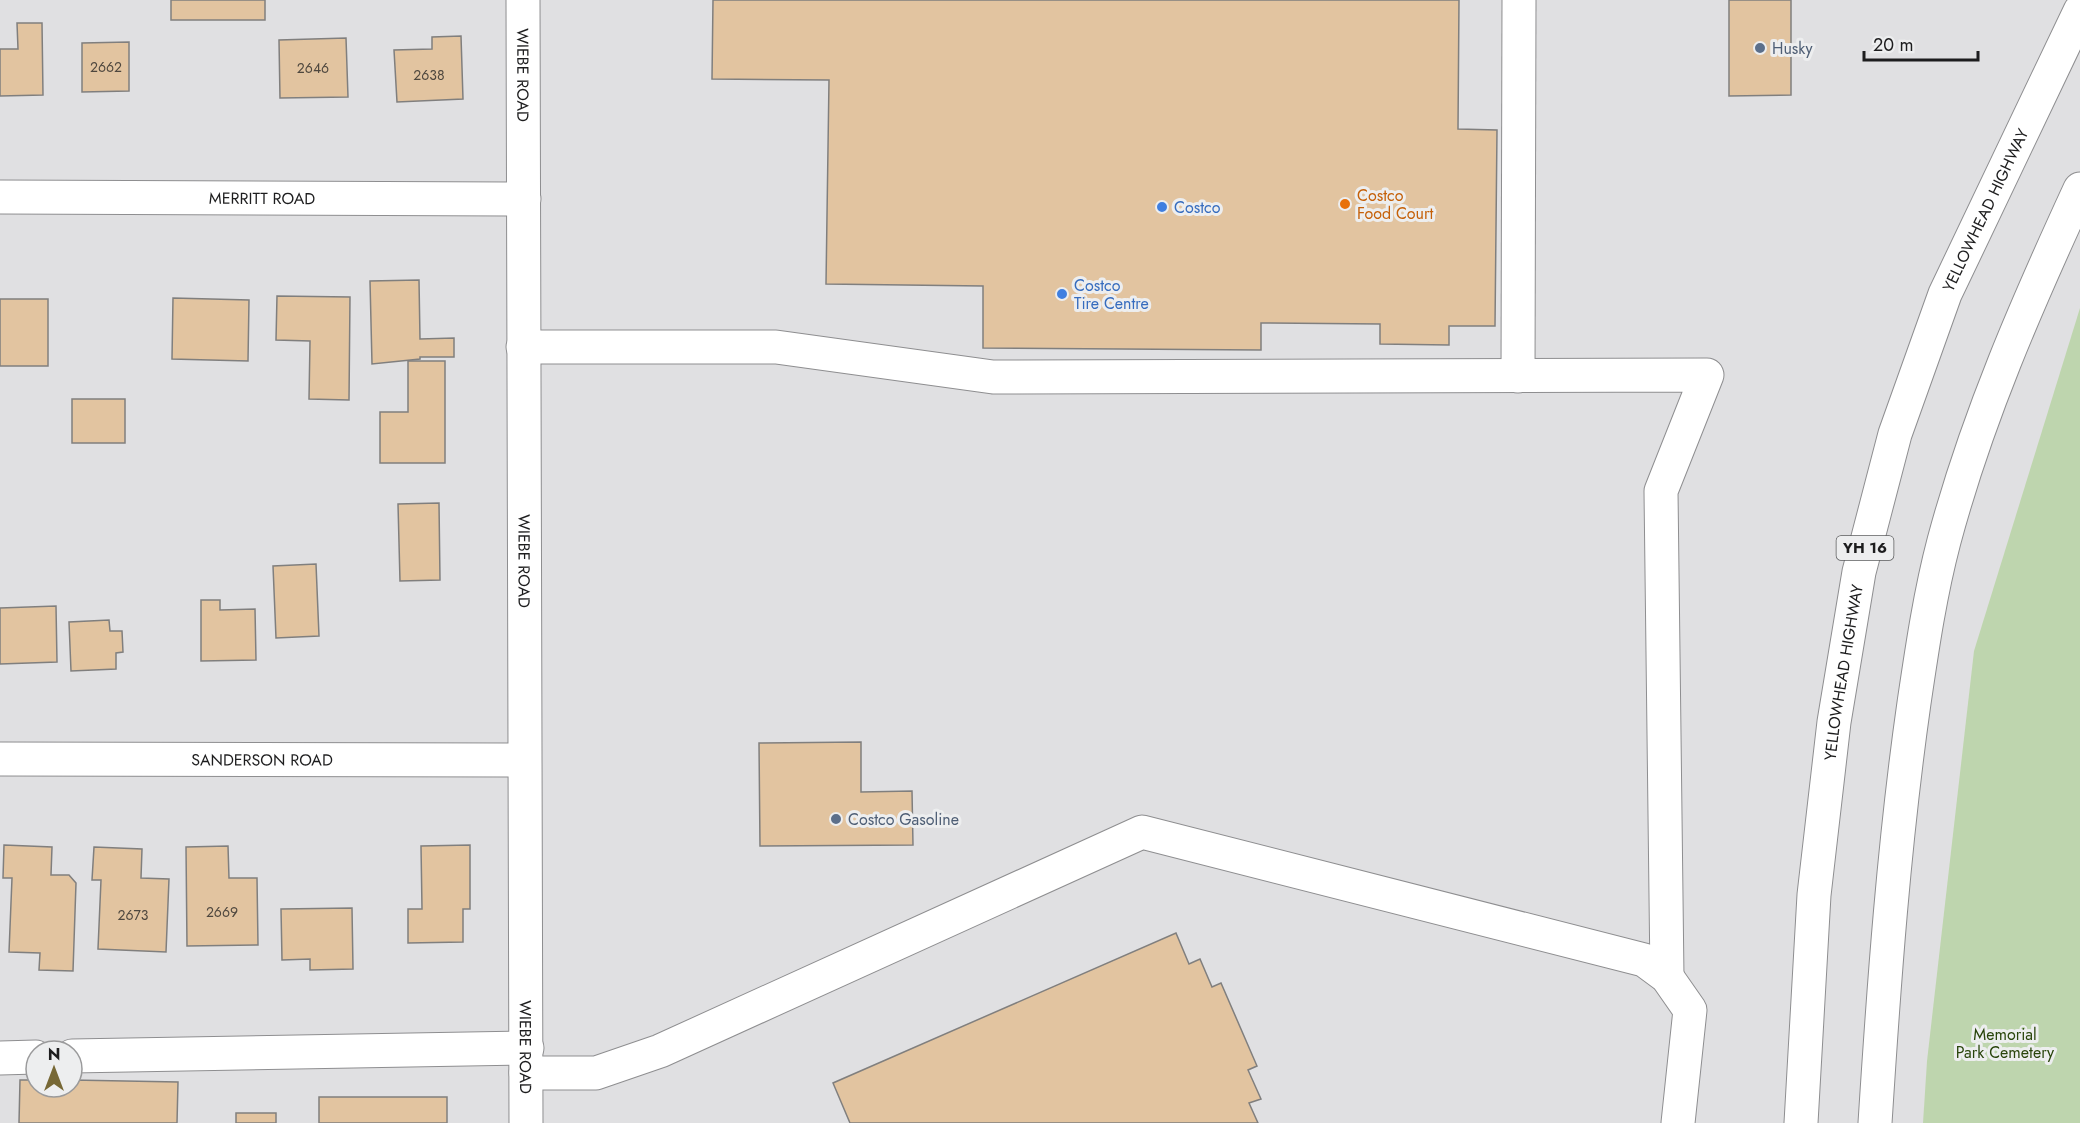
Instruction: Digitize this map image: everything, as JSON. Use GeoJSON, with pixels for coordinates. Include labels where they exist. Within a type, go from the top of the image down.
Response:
{"type":"FeatureCollection","features":[{"type":"Feature","properties":{"kind":"main road","name":"WIEBE ROAD"},"geometry":{"type":"LineString","coordinates":[[523,0],[526,1123]]}},
{"type":"Feature","properties":{"kind":"main road"},"geometry":{"type":"LineString","coordinates":[[1518,376],[1519,0]]}},
{"type":"Feature","properties":{"kind":"main road","name":"YELLOWHEAD HIGHWAY"},"geometry":{"type":"LineString","coordinates":[[1801,1123],[1814,895],[1834,722],[1859,572],[1895,434],[1945,294],[2080,11]]}},
{"type":"Feature","properties":{"kind":"main road"},"geometry":{"type":"LineString","coordinates":[[1875,1123],[1887,940],[1901,794],[1922,652],[1943,542],[1984,412],[2027,303],[2080,189]]}},
{"type":"Feature","properties":{"kind":"main road","name":"MERRITT ROAD"},"geometry":{"type":"LineString","coordinates":[[0,197],[524,200]]}},
{"type":"Feature","properties":{"kind":"main road"},"geometry":{"type":"LineString","coordinates":[[523,347],[776,347],[993,377],[1707,375],[1661,491],[1667,977]]}},
{"type":"Feature","properties":{"kind":"main road","name":"SANDERSON ROAD"},"geometry":{"type":"LineString","coordinates":[[0,759],[524,760]]}},
{"type":"Feature","properties":{"kind":"main road"},"geometry":{"type":"LineString","coordinates":[[84,1056],[527,1061],[596,1073],[660,1051],[1142,832],[1644,960],[1667,977],[1690,1010],[1678,1123]]}},
{"type":"Feature","properties":{"kind":"main road"},"geometry":{"type":"LineString","coordinates":[[0,1058],[24,1057]]}},
{"type":"Feature","properties":{"kind":"green space","name":"Memorial Park Cemetery"},"geometry":{"type":"Polygon","coordinates":[[[2080,308],[2080,1123],[1923,1123],[1927,1061],[1974,651],[2080,308]]]}},
{"type":"Feature","properties":{"kind":"building"},"geometry":{"type":"Polygon","coordinates":[[[171,0],[265,0],[265,20],[171,20],[171,0]]]}},
{"type":"Feature","properties":{"kind":"building","name":"Costco"},"geometry":{"type":"Polygon","coordinates":[[[713,0],[1459,0],[1458,129],[1497,130],[1495,326],[1449,326],[1449,345],[1380,344],[1380,324],[1261,323],[1261,350],[983,348],[983,286],[826,284],[829,80],[712,79],[713,0]]]}},
{"type":"Feature","properties":{"kind":"building","name":"Husky"},"geometry":{"type":"Polygon","coordinates":[[[1729,0],[1791,0],[1791,95],[1729,96],[1729,0]]]}},
{"type":"Feature","properties":{"kind":"building"},"geometry":{"type":"Polygon","coordinates":[[[17,23],[42,23],[43,95],[0,96],[0,49],[18,49],[17,23]]]}},
{"type":"Feature","properties":{"kind":"building"},"geometry":{"type":"Polygon","coordinates":[[[461,36],[463,99],[397,102],[394,50],[432,49],[432,37],[461,36]]]}},
{"type":"Feature","properties":{"kind":"building"},"geometry":{"type":"Polygon","coordinates":[[[346,38],[348,97],[280,98],[279,40],[346,38]]]}},
{"type":"Feature","properties":{"kind":"building"},"geometry":{"type":"Polygon","coordinates":[[[129,42],[129,91],[82,92],[82,43],[129,42]]]}},
{"type":"Feature","properties":{"kind":"building"},"geometry":{"type":"Polygon","coordinates":[[[419,280],[420,339],[454,338],[454,357],[420,357],[420,359],[372,364],[370,281],[419,280]]]}},
{"type":"Feature","properties":{"kind":"building"},"geometry":{"type":"Polygon","coordinates":[[[277,296],[350,297],[349,400],[309,399],[310,341],[276,340],[277,296]]]}},
{"type":"Feature","properties":{"kind":"building"},"geometry":{"type":"Polygon","coordinates":[[[173,298],[249,300],[248,361],[172,359],[173,298]]]}},
{"type":"Feature","properties":{"kind":"building"},"geometry":{"type":"Polygon","coordinates":[[[0,299],[48,299],[48,366],[0,366],[0,299]]]}},
{"type":"Feature","properties":{"kind":"building"},"geometry":{"type":"Polygon","coordinates":[[[408,361],[445,361],[445,463],[380,463],[380,412],[408,412],[408,361]]]}},
{"type":"Feature","properties":{"kind":"building"},"geometry":{"type":"Polygon","coordinates":[[[72,399],[125,399],[125,443],[72,443],[72,399]]]}},
{"type":"Feature","properties":{"kind":"building"},"geometry":{"type":"Polygon","coordinates":[[[439,503],[440,580],[400,581],[398,504],[439,503]]]}},
{"type":"Feature","properties":{"kind":"building"},"geometry":{"type":"Polygon","coordinates":[[[316,564],[319,636],[276,638],[273,566],[316,564]]]}},
{"type":"Feature","properties":{"kind":"building"},"geometry":{"type":"Polygon","coordinates":[[[201,600],[220,600],[220,610],[255,609],[256,660],[201,661],[201,600]]]}},
{"type":"Feature","properties":{"kind":"building"},"geometry":{"type":"Polygon","coordinates":[[[56,606],[57,662],[0,664],[0,608],[56,606]]]}},
{"type":"Feature","properties":{"kind":"building"},"geometry":{"type":"Polygon","coordinates":[[[109,620],[110,631],[122,631],[123,652],[116,653],[116,669],[71,671],[69,622],[109,620]]]}},
{"type":"Feature","properties":{"kind":"building","name":"Costco Gasoline"},"geometry":{"type":"Polygon","coordinates":[[[861,742],[861,792],[912,791],[913,845],[760,846],[759,743],[861,742]]]}},
{"type":"Feature","properties":{"kind":"building"},"geometry":{"type":"Polygon","coordinates":[[[4,845],[52,847],[51,875],[69,875],[76,883],[73,971],[39,970],[40,953],[9,952],[12,878],[3,878],[4,845]]]}},
{"type":"Feature","properties":{"kind":"building"},"geometry":{"type":"Polygon","coordinates":[[[470,845],[470,909],[463,909],[463,942],[408,943],[408,909],[422,909],[421,846],[470,845]]]}},
{"type":"Feature","properties":{"kind":"building"},"geometry":{"type":"Polygon","coordinates":[[[228,846],[229,878],[257,878],[258,945],[187,946],[186,847],[228,846]]]}},
{"type":"Feature","properties":{"kind":"building"},"geometry":{"type":"Polygon","coordinates":[[[94,847],[142,849],[141,878],[169,879],[166,952],[98,949],[101,880],[92,880],[94,847]]]}},
{"type":"Feature","properties":{"kind":"building"},"geometry":{"type":"Polygon","coordinates":[[[352,908],[353,969],[310,970],[310,959],[282,960],[281,909],[352,908]]]}},
{"type":"Feature","properties":{"kind":"building"},"geometry":{"type":"Polygon","coordinates":[[[1176,933],[1189,964],[1200,959],[1212,987],[1221,983],[1257,1066],[1248,1070],[1261,1099],[1249,1103],[1258,1123],[850,1123],[833,1083],[1176,933]]]}},
{"type":"Feature","properties":{"kind":"building"},"geometry":{"type":"Polygon","coordinates":[[[20,1080],[24,1080],[24,1099],[84,1099],[84,1080],[178,1082],[177,1123],[19,1123],[20,1080]]]}},
{"type":"Feature","properties":{"kind":"building"},"geometry":{"type":"Polygon","coordinates":[[[319,1097],[447,1097],[447,1123],[319,1123],[319,1097]]]}},
{"type":"Feature","properties":{"kind":"building"},"geometry":{"type":"Polygon","coordinates":[[[236,1113],[276,1113],[276,1123],[236,1123],[236,1113]]]}},
{"type":"Feature","properties":{"kind":"place","name":"Husky"},"geometry":{"type":"Point","coordinates":[1760,48]}},
{"type":"Feature","properties":{"kind":"place","name":"Costco Food Court"},"geometry":{"type":"Point","coordinates":[1345,204]}},
{"type":"Feature","properties":{"kind":"place","name":"Costco"},"geometry":{"type":"Point","coordinates":[1162,207]}},
{"type":"Feature","properties":{"kind":"place","name":"Costco Tire Centre"},"geometry":{"type":"Point","coordinates":[1062,294]}},
{"type":"Feature","properties":{"kind":"place","name":"Costco Gasoline"},"geometry":{"type":"Point","coordinates":[836,819]}}]}
